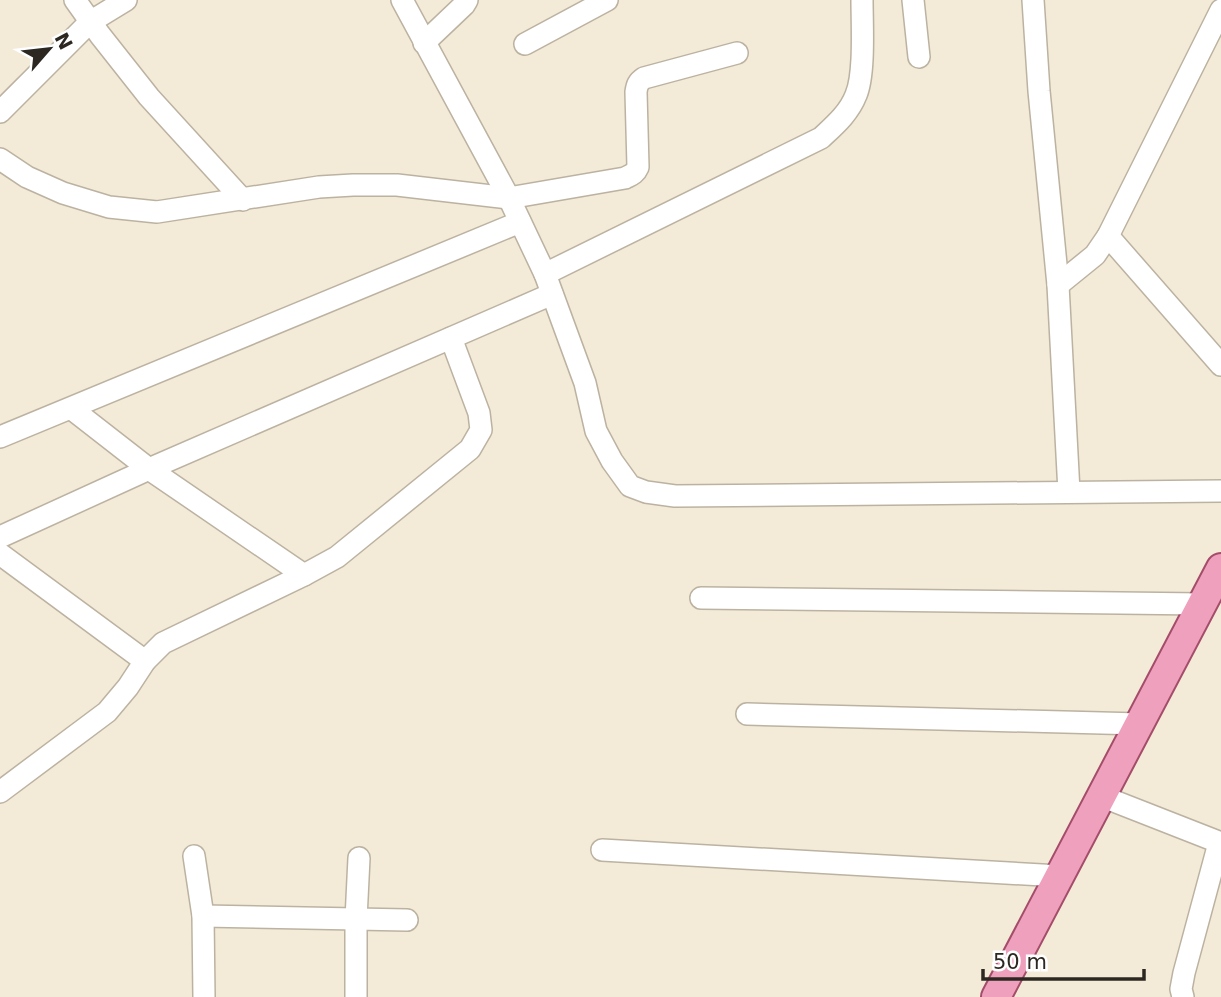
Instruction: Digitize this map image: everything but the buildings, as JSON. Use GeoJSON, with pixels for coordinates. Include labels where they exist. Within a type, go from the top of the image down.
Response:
{"type":"FeatureCollection","features":[{"type":"Feature","properties":{"kind":"main road"},"geometry":{"type":"LineString","coordinates":[[996,997],[1221,568]]}},
{"type":"Feature","properties":{"kind":"street"},"geometry":{"type":"LineString","coordinates":[[75,0],[149,97],[243,200]]}},
{"type":"Feature","properties":{"kind":"street"},"geometry":{"type":"LineString","coordinates":[[0,112],[90,22],[126,0]]}},
{"type":"Feature","properties":{"kind":"street"},"geometry":{"type":"LineString","coordinates":[[402,0],[509,198],[548,284],[585,383],[596,431],[611,461],[630,486],[646,492],[675,496],[1221,491]]}},
{"type":"Feature","properties":{"kind":"street"},"geometry":{"type":"LineString","coordinates":[[425,43],[467,0]]}},
{"type":"Feature","properties":{"kind":"street"},"geometry":{"type":"LineString","coordinates":[[526,44],[607,0]]}},
{"type":"Feature","properties":{"kind":"street"},"geometry":{"type":"LineString","coordinates":[[0,537],[450,338],[821,138],[839,121],[857,93],[860,80],[862,0]]}},
{"type":"Feature","properties":{"kind":"street"},"geometry":{"type":"LineString","coordinates":[[914,0],[919,57]]}},
{"type":"Feature","properties":{"kind":"street"},"geometry":{"type":"LineString","coordinates":[[1033,0],[1058,285],[1069,492]]}},
{"type":"Feature","properties":{"kind":"street"},"geometry":{"type":"LineString","coordinates":[[1058,285],[1095,255],[1108,236],[1221,10]]}},
{"type":"Feature","properties":{"kind":"street"},"geometry":{"type":"LineString","coordinates":[[0,159],[27,177],[63,193],[109,207],[157,212],[319,187],[353,185],[397,185],[509,198],[632,175],[638,167],[636,92],[640,81],[737,53]]}},
{"type":"Feature","properties":{"kind":"street"},"geometry":{"type":"LineString","coordinates":[[0,437],[520,222]]}},
{"type":"Feature","properties":{"kind":"street"},"geometry":{"type":"LineString","coordinates":[[1108,236],[1221,365]]}},
{"type":"Feature","properties":{"kind":"street"},"geometry":{"type":"LineString","coordinates":[[0,792],[107,712],[145,661],[163,643],[337,557],[470,449],[481,430],[479,413],[450,338]]}},
{"type":"Feature","properties":{"kind":"street"},"geometry":{"type":"LineString","coordinates":[[72,409],[149,469],[304,575]]}},
{"type":"Feature","properties":{"kind":"street"},"geometry":{"type":"LineString","coordinates":[[0,554],[145,661]]}},
{"type":"Feature","properties":{"kind":"street"},"geometry":{"type":"LineString","coordinates":[[702,598],[1202,604]]}},
{"type":"Feature","properties":{"kind":"street"},"geometry":{"type":"LineString","coordinates":[[747,713],[1140,724]]}},
{"type":"Feature","properties":{"kind":"street"},"geometry":{"type":"LineString","coordinates":[[1101,796],[1220,843],[1184,973],[1181,989],[1183,997]]}},
{"type":"Feature","properties":{"kind":"street"},"geometry":{"type":"LineString","coordinates":[[602,850],[1060,876]]}},
{"type":"Feature","properties":{"kind":"street"},"geometry":{"type":"LineString","coordinates":[[194,856],[203,916],[204,997]]}},
{"type":"Feature","properties":{"kind":"street"},"geometry":{"type":"LineString","coordinates":[[356,997],[359,858]]}},
{"type":"Feature","properties":{"kind":"street"},"geometry":{"type":"LineString","coordinates":[[203,916],[407,920]]}}]}
